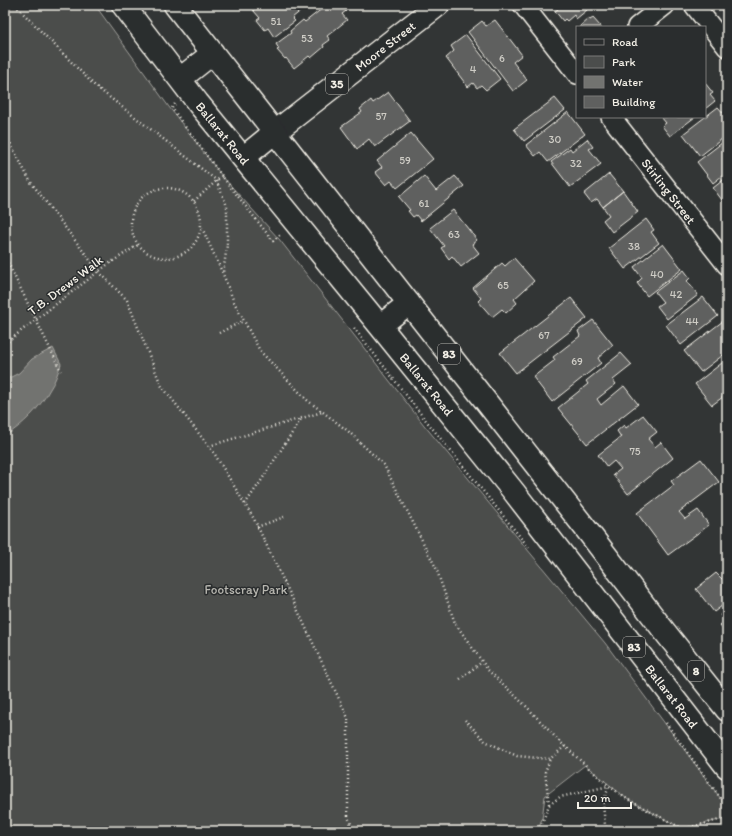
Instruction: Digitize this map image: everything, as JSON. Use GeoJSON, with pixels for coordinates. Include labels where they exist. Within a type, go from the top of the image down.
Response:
{"type":"FeatureCollection","features":[{"type":"Feature","properties":{"kind":"main road","name":"Ballarat Road"},"geometry":{"type":"LineString","coordinates":[[123,5],[243,158],[514,492],[727,767]]}},
{"type":"Feature","properties":{"kind":"main road"},"geometry":{"type":"LineString","coordinates":[[175,5],[275,132]]}},
{"type":"Feature","properties":{"kind":"main road","name":"Moore Street"},"geometry":{"type":"LineString","coordinates":[[275,132],[438,5]]}},
{"type":"Feature","properties":{"kind":"main road"},"geometry":{"type":"LineString","coordinates":[[180,79],[213,53]]}},
{"type":"Feature","properties":{"kind":"main road","name":"35"},"geometry":{"type":"LineString","coordinates":[[243,158],[275,132]]}},
{"type":"Feature","properties":{"kind":"main road","name":"83"},"geometry":{"type":"LineString","coordinates":[[275,132],[665,632],[727,690]]}},
{"type":"Feature","properties":{"kind":"main road"},"geometry":{"type":"LineString","coordinates":[[380,326],[409,303]]}},
{"type":"Feature","properties":{"kind":"main road","name":"8"},"geometry":{"type":"LineString","coordinates":[[665,632],[727,710]]}},
{"type":"Feature","properties":{"kind":"street"},"geometry":{"type":"LineString","coordinates":[[523,5],[576,73]]}},
{"type":"Feature","properties":{"kind":"street"},"geometry":{"type":"LineString","coordinates":[[638,26],[665,5]]}},
{"type":"Feature","properties":{"kind":"street"},"geometry":{"type":"LineString","coordinates":[[694,5],[727,47]]}},
{"type":"Feature","properties":{"kind":"street","name":"Stirling Street"},"geometry":{"type":"LineString","coordinates":[[612,118],[727,266]]}},
{"type":"Feature","properties":{"kind":"path"},"geometry":{"type":"LineString","coordinates":[[5,13],[8,5]]}},
{"type":"Feature","properties":{"kind":"path"},"geometry":{"type":"LineString","coordinates":[[15,5],[95,86],[216,180],[227,206],[227,245],[223,274]]}},
{"type":"Feature","properties":{"kind":"path"},"geometry":{"type":"LineString","coordinates":[[176,103],[172,108],[183,124],[273,241],[280,234],[284,239]]}},
{"type":"Feature","properties":{"kind":"path"},"geometry":{"type":"LineString","coordinates":[[5,133],[30,181],[99,272],[126,300],[162,384],[214,453],[258,527],[348,718],[348,817],[354,831]]}},
{"type":"Feature","properties":{"kind":"path"},"geometry":{"type":"LineString","coordinates":[[194,201],[222,176]]}},
{"type":"Feature","properties":{"kind":"path"},"geometry":{"type":"LineString","coordinates":[[202,228],[194,245],[187,252],[176,258],[159,258],[148,253],[138,245],[133,236],[131,219],[134,207],[138,201],[147,193],[157,189],[169,188],[181,191],[194,201],[198,208],[202,228],[234,302],[260,351],[307,400],[348,431],[384,464],[436,568],[455,623],[488,670],[526,706],[557,739],[609,786],[627,799],[683,829],[727,818]]}},
{"type":"Feature","properties":{"kind":"path","name":"T.B. Drews Walk"},"geometry":{"type":"LineString","coordinates":[[5,344],[107,265],[138,245]]}},
{"type":"Feature","properties":{"kind":"path"},"geometry":{"type":"LineString","coordinates":[[8,262],[61,371]]}},
{"type":"Feature","properties":{"kind":"path"},"geometry":{"type":"LineString","coordinates":[[219,333],[243,321]]}},
{"type":"Feature","properties":{"kind":"path"},"geometry":{"type":"LineString","coordinates":[[349,322],[424,418],[535,554]]}},
{"type":"Feature","properties":{"kind":"path"},"geometry":{"type":"LineString","coordinates":[[209,446],[323,412]]}},
{"type":"Feature","properties":{"kind":"path"},"geometry":{"type":"LineString","coordinates":[[245,504],[264,478],[302,418]]}},
{"type":"Feature","properties":{"kind":"path"},"geometry":{"type":"LineString","coordinates":[[258,527],[284,518]]}},
{"type":"Feature","properties":{"kind":"path"},"geometry":{"type":"LineString","coordinates":[[460,679],[482,662]]}},
{"type":"Feature","properties":{"kind":"path"},"geometry":{"type":"LineString","coordinates":[[663,719],[727,807]]}},
{"type":"Feature","properties":{"kind":"path"},"geometry":{"type":"LineString","coordinates":[[465,720],[485,740],[517,756],[550,759]]}},
{"type":"Feature","properties":{"kind":"path"},"geometry":{"type":"LineString","coordinates":[[539,831],[549,805],[545,772],[550,759],[565,746]]}},
{"type":"Feature","properties":{"kind":"path"},"geometry":{"type":"LineString","coordinates":[[549,805],[560,797],[609,786]]}},
{"type":"Feature","properties":{"kind":"path"},"geometry":{"type":"LineString","coordinates":[[608,831],[605,825],[603,804],[609,786]]}},
{"type":"Feature","properties":{"kind":"green space","name":"Footscray Park"},"geometry":{"type":"Polygon","coordinates":[[[5,5],[95,5],[169,107],[222,176],[279,239],[424,425],[605,643],[727,807],[727,818],[683,829],[627,799],[585,765],[545,796],[542,819],[537,831],[5,831],[5,5]]]}},
{"type":"Feature","properties":{"kind":"water"},"geometry":{"type":"Polygon","coordinates":[[[53,348],[61,364],[52,386],[30,416],[5,436],[5,380],[19,373],[32,359],[53,348]]]}},
{"type":"Feature","properties":{"kind":"building"},"geometry":{"type":"Polygon","coordinates":[[[259,5],[308,5],[292,18],[295,21],[274,37],[268,28],[265,30],[257,20],[260,18],[253,10],[259,5]]]}},
{"type":"Feature","properties":{"kind":"building"},"geometry":{"type":"Polygon","coordinates":[[[341,5],[346,11],[342,14],[347,20],[327,36],[330,40],[323,45],[324,47],[311,58],[309,56],[294,68],[277,50],[279,49],[276,44],[291,33],[290,31],[303,20],[305,22],[323,8],[321,6],[341,5]]]}},
{"type":"Feature","properties":{"kind":"building"},"geometry":{"type":"Polygon","coordinates":[[[555,5],[583,5],[587,10],[576,19],[574,15],[567,21],[565,19],[563,21],[555,11],[558,9],[555,5]]]}},
{"type":"Feature","properties":{"kind":"building"},"geometry":{"type":"Polygon","coordinates":[[[589,18],[590,20],[593,18],[600,26],[580,26],[589,18]]]}},
{"type":"Feature","properties":{"kind":"building"},"geometry":{"type":"Polygon","coordinates":[[[495,20],[522,55],[513,62],[527,80],[513,91],[468,32],[482,21],[486,26],[495,20]]]}},
{"type":"Feature","properties":{"kind":"building"},"geometry":{"type":"Polygon","coordinates":[[[466,35],[500,79],[486,90],[481,85],[477,88],[473,83],[468,87],[446,58],[454,51],[451,46],[466,35]]]}},
{"type":"Feature","properties":{"kind":"building"},"geometry":{"type":"Polygon","coordinates":[[[706,84],[713,93],[710,95],[715,101],[706,108],[706,84]]]}},
{"type":"Feature","properties":{"kind":"building"},"geometry":{"type":"Polygon","coordinates":[[[388,92],[410,121],[375,147],[369,139],[357,149],[341,127],[362,112],[360,109],[371,100],[373,103],[388,92]]]}},
{"type":"Feature","properties":{"kind":"building"},"geometry":{"type":"Polygon","coordinates":[[[555,98],[565,110],[524,141],[514,129],[555,98]]]}},
{"type":"Feature","properties":{"kind":"building"},"geometry":{"type":"Polygon","coordinates":[[[718,107],[725,115],[727,113],[727,135],[700,156],[683,134],[704,118],[706,118],[706,116],[718,107]]]}},
{"type":"Feature","properties":{"kind":"building"},"geometry":{"type":"Polygon","coordinates":[[[568,112],[585,134],[548,162],[540,152],[535,156],[526,145],[568,112]]]}},
{"type":"Feature","properties":{"kind":"building"},"geometry":{"type":"Polygon","coordinates":[[[662,118],[694,118],[670,136],[662,126],[666,123],[662,118]]]}},
{"type":"Feature","properties":{"kind":"building"},"geometry":{"type":"Polygon","coordinates":[[[411,133],[433,159],[397,188],[391,181],[386,185],[375,172],[382,167],[377,161],[411,133]]]}},
{"type":"Feature","properties":{"kind":"building"},"geometry":{"type":"Polygon","coordinates":[[[587,139],[593,147],[589,149],[601,164],[570,187],[551,162],[570,148],[572,151],[587,139]]]}},
{"type":"Feature","properties":{"kind":"building"},"geometry":{"type":"Polygon","coordinates":[[[727,139],[727,172],[713,183],[697,162],[727,139]]]}},
{"type":"Feature","properties":{"kind":"building"},"geometry":{"type":"Polygon","coordinates":[[[609,174],[623,191],[603,207],[597,199],[591,203],[584,194],[609,174]]]}},
{"type":"Feature","properties":{"kind":"building"},"geometry":{"type":"Polygon","coordinates":[[[424,176],[436,191],[455,176],[464,186],[421,221],[416,215],[413,217],[408,211],[410,210],[399,197],[424,176]]]}},
{"type":"Feature","properties":{"kind":"building"},"geometry":{"type":"Polygon","coordinates":[[[727,177],[727,203],[725,204],[713,188],[727,177]]]}},
{"type":"Feature","properties":{"kind":"building"},"geometry":{"type":"Polygon","coordinates":[[[623,191],[638,212],[612,232],[603,220],[609,215],[603,207],[623,191]]]}},
{"type":"Feature","properties":{"kind":"building"},"geometry":{"type":"Polygon","coordinates":[[[453,210],[477,240],[472,244],[479,253],[461,267],[452,256],[449,259],[441,248],[444,246],[430,228],[453,210]]]}},
{"type":"Feature","properties":{"kind":"building"},"geometry":{"type":"Polygon","coordinates":[[[646,219],[654,230],[651,232],[659,243],[625,269],[609,248],[646,219]]]}},
{"type":"Feature","properties":{"kind":"building"},"geometry":{"type":"Polygon","coordinates":[[[663,244],[682,269],[647,296],[637,283],[642,278],[634,267],[663,244]]]}},
{"type":"Feature","properties":{"kind":"building"},"geometry":{"type":"Polygon","coordinates":[[[514,258],[534,281],[514,299],[517,303],[506,313],[502,309],[492,317],[478,301],[481,298],[473,288],[502,263],[505,266],[514,258]]]}},
{"type":"Feature","properties":{"kind":"building"},"geometry":{"type":"Polygon","coordinates":[[[684,270],[690,278],[687,281],[698,295],[667,319],[657,306],[663,302],[655,292],[684,270]]]}},
{"type":"Feature","properties":{"kind":"building"},"geometry":{"type":"Polygon","coordinates":[[[703,297],[718,316],[681,345],[666,325],[703,297]]]}},
{"type":"Feature","properties":{"kind":"building"},"geometry":{"type":"Polygon","coordinates":[[[571,298],[587,318],[516,373],[500,353],[571,298]]]}},
{"type":"Feature","properties":{"kind":"building"},"geometry":{"type":"Polygon","coordinates":[[[593,320],[613,345],[598,358],[601,363],[552,402],[533,377],[555,360],[553,357],[580,336],[578,331],[593,320]]]}},
{"type":"Feature","properties":{"kind":"building"},"geometry":{"type":"Polygon","coordinates":[[[723,321],[727,326],[727,352],[701,372],[684,351],[723,321]]]}},
{"type":"Feature","properties":{"kind":"building"},"geometry":{"type":"Polygon","coordinates":[[[621,353],[632,365],[613,380],[616,384],[597,399],[601,405],[624,386],[638,404],[587,444],[558,408],[588,384],[586,381],[621,353]]]}},
{"type":"Feature","properties":{"kind":"building"},"geometry":{"type":"Polygon","coordinates":[[[727,359],[727,394],[712,405],[695,384],[727,359]]]}},
{"type":"Feature","properties":{"kind":"building"},"geometry":{"type":"Polygon","coordinates":[[[643,415],[657,432],[648,439],[655,447],[661,442],[673,458],[628,494],[613,475],[621,469],[614,461],[607,467],[598,455],[621,437],[617,431],[624,425],[626,428],[643,415]]]}},
{"type":"Feature","properties":{"kind":"building"},"geometry":{"type":"Polygon","coordinates":[[[701,459],[719,482],[679,512],[685,519],[698,510],[709,525],[668,555],[637,513],[674,485],[671,481],[701,459]]]}},
{"type":"Feature","properties":{"kind":"building"},"geometry":{"type":"Polygon","coordinates":[[[716,573],[722,579],[727,575],[727,602],[714,612],[696,589],[716,573]]]}},
{"type":"Feature","properties":{"kind":"building"},"geometry":{"type":"Polygon","coordinates":[[[727,609],[727,633],[720,625],[725,621],[720,615],[727,609]]]}}]}
